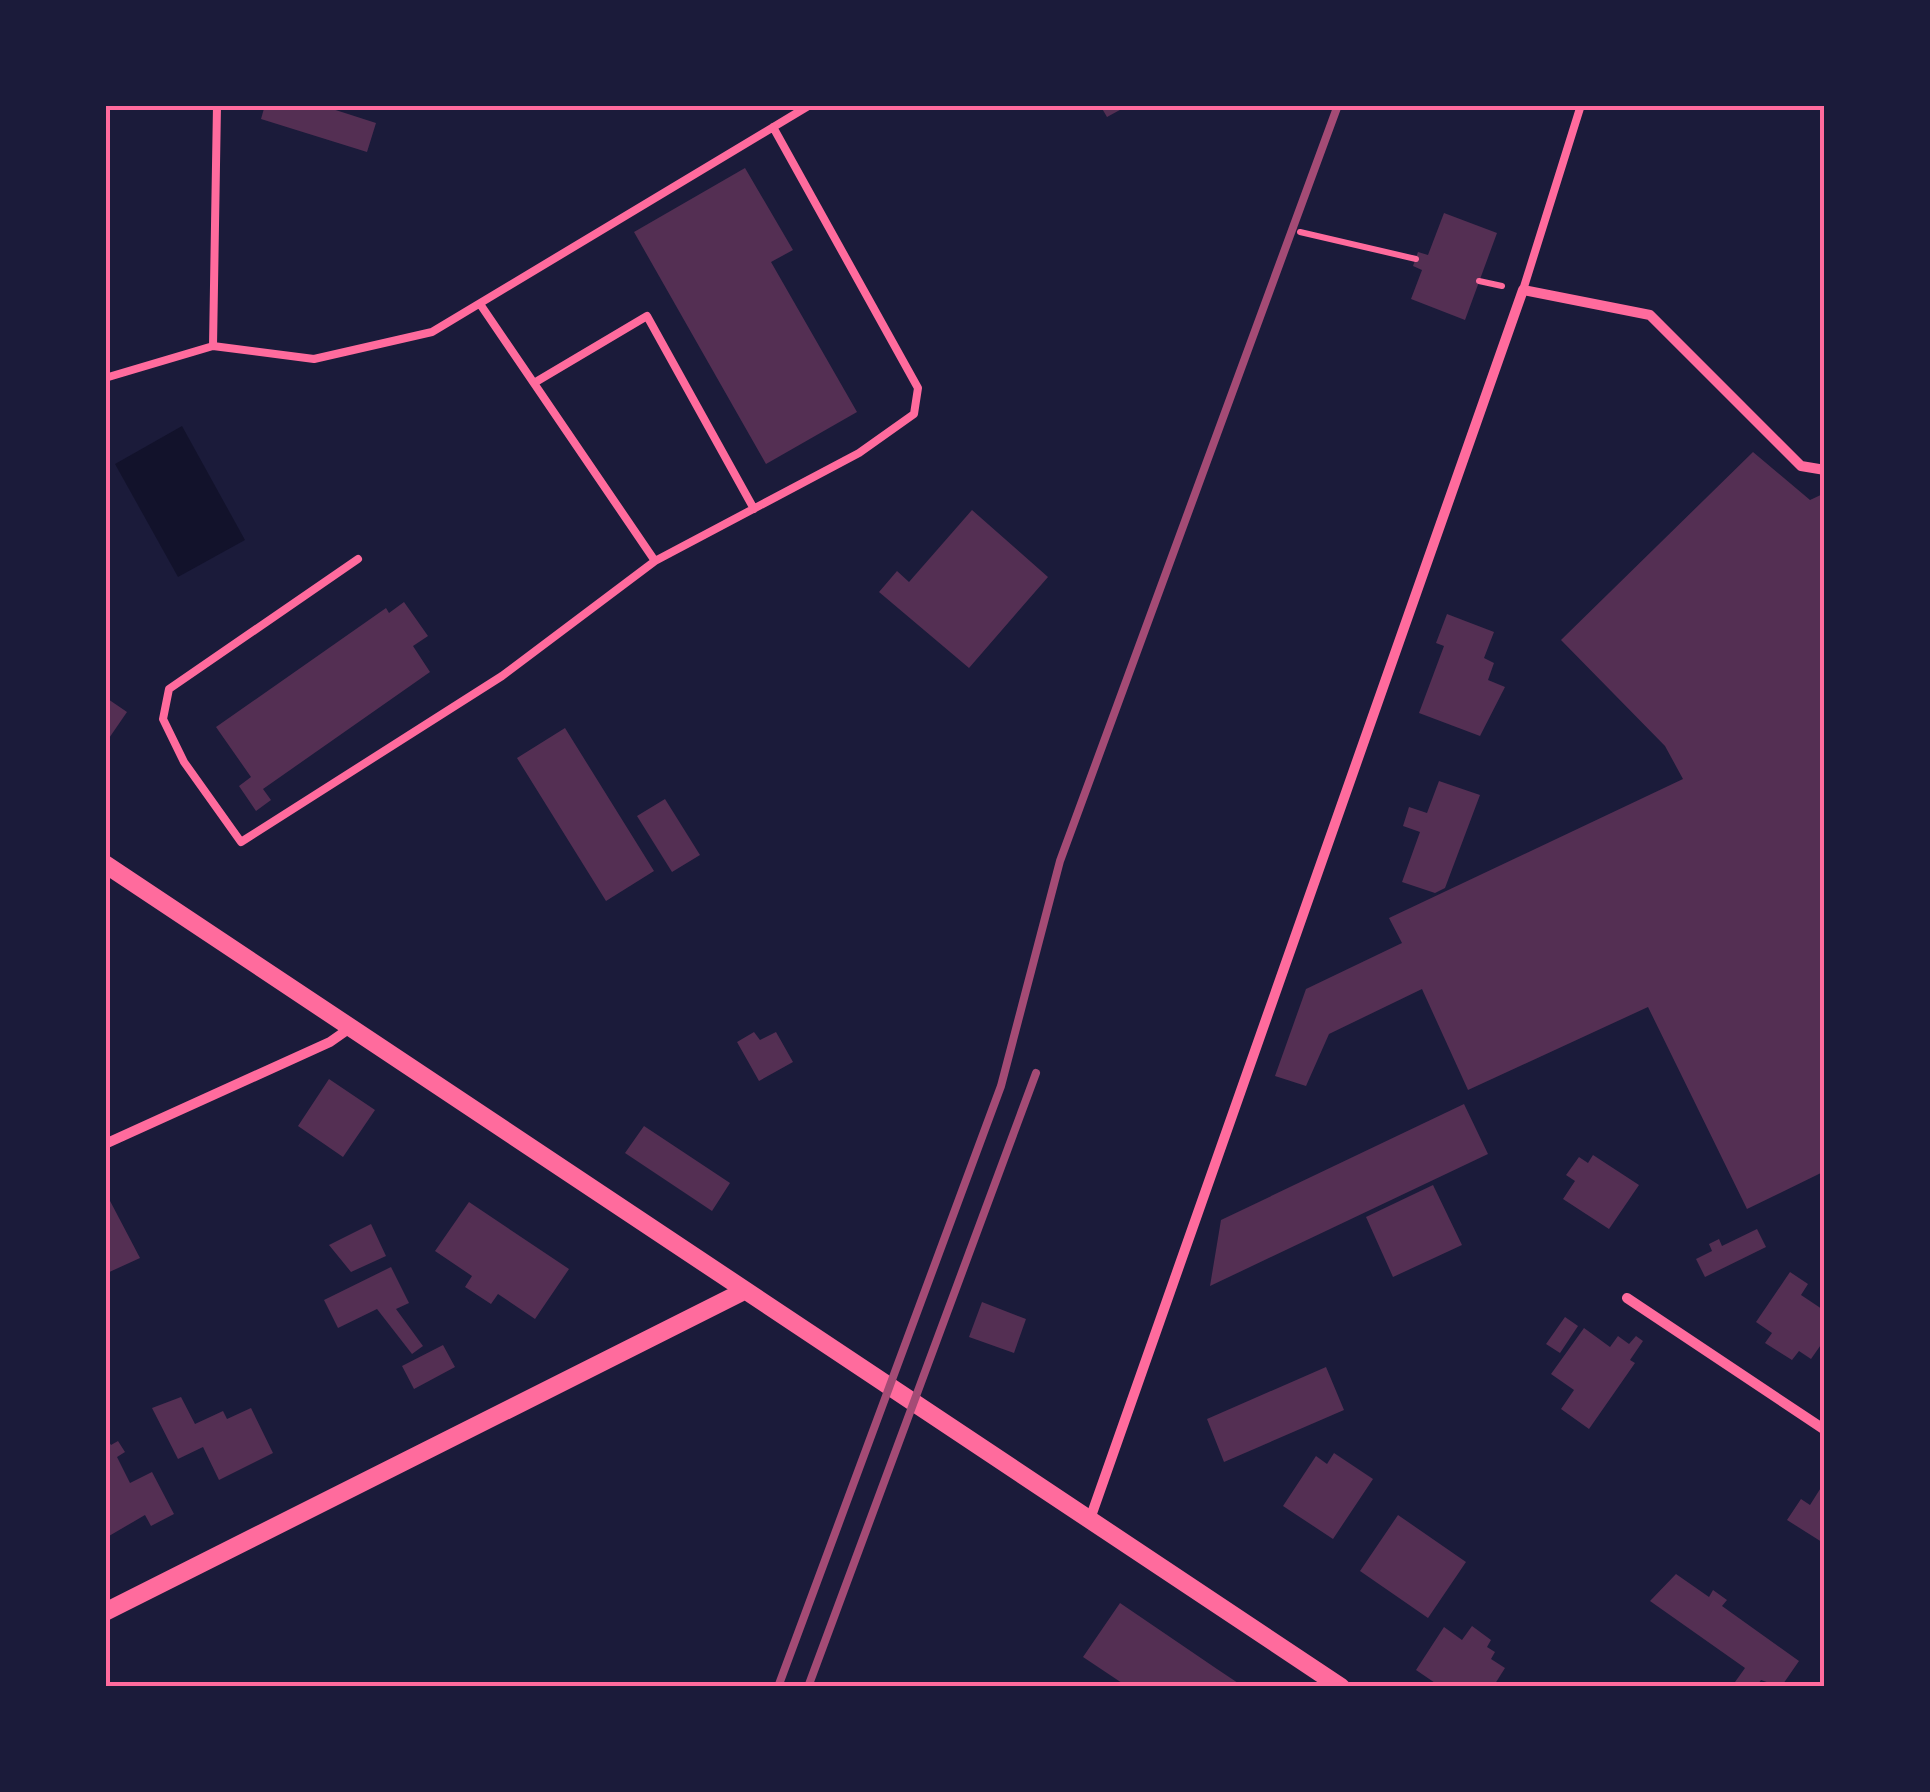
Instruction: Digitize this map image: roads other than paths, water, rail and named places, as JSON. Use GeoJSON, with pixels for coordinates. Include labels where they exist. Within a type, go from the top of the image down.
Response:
{"type":"FeatureCollection","features":[{"type":"Feature","properties":{"kind":"street"},"geometry":{"type":"LineString","coordinates":[[1090,1519],[1522,290],[1650,315],[1801,466],[1825,470]]}},
{"type":"Feature","properties":{"kind":"street"},"geometry":{"type":"LineString","coordinates":[[105,864],[1341,1687]]}},
{"type":"Feature","properties":{"kind":"street"},"geometry":{"type":"LineString","coordinates":[[105,1144],[330,1042],[350,1028]]}},
{"type":"Feature","properties":{"kind":"street"},"geometry":{"type":"LineString","coordinates":[[105,1612],[744,1290]]}},
{"type":"Feature","properties":{"kind":"street"},"geometry":{"type":"LineString","coordinates":[[1627,1298],[1825,1430]]}},
{"type":"Feature","properties":{"kind":"lane"},"geometry":{"type":"LineString","coordinates":[[213,346],[216,105]]}},
{"type":"Feature","properties":{"kind":"lane"},"geometry":{"type":"LineString","coordinates":[[105,378],[213,346],[314,359],[432,332],[810,105]]}},
{"type":"Feature","properties":{"kind":"lane"},"geometry":{"type":"LineString","coordinates":[[1522,290],[1581,105]]}},
{"type":"Feature","properties":{"kind":"lane"},"geometry":{"type":"LineString","coordinates":[[358,559],[169,689],[163,719],[184,762],[240,842],[502,676],[655,562],[859,454],[914,414],[918,388],[774,127]]}},
{"type":"Feature","properties":{"kind":"lane"},"geometry":{"type":"LineString","coordinates":[[480,304],[655,562]]}},
{"type":"Feature","properties":{"kind":"lane"},"geometry":{"type":"LineString","coordinates":[[534,383],[647,316],[754,509]]}},
{"type":"Feature","properties":{"kind":"railway"},"geometry":{"type":"LineString","coordinates":[[778,1687],[1001,1086],[1060,861],[1338,105]]}},
{"type":"Feature","properties":{"kind":"railway"},"geometry":{"type":"LineString","coordinates":[[808,1687],[1036,1073]]}}]}
